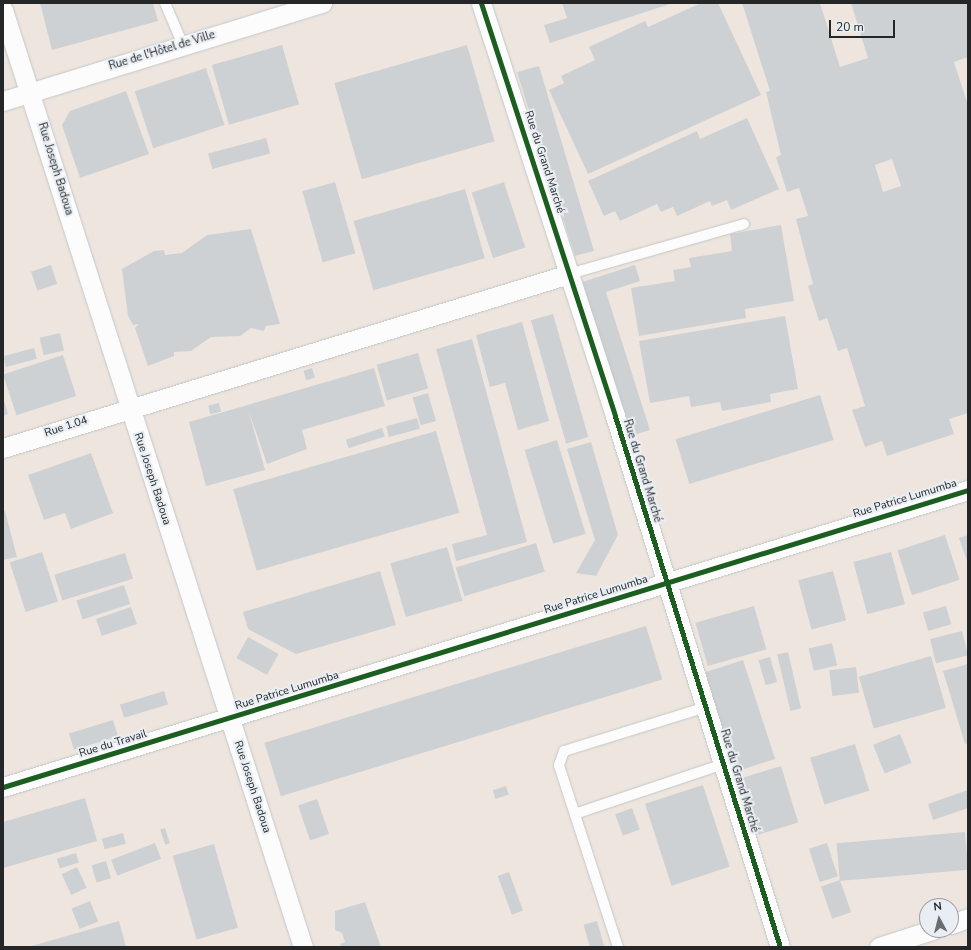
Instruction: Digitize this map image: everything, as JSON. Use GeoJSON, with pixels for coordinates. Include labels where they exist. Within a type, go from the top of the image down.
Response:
{"type":"FeatureCollection","features":[{"type":"Feature","properties":{"kind":"street","name":"Rue de l'Hôtel de Ville"},"geometry":{"type":"LineString","coordinates":[[3,101],[31,91],[322,3]]}},
{"type":"Feature","properties":{"kind":"street","name":"Rue du Grand Marché"},"geometry":{"type":"LineString","coordinates":[[481,3],[569,274],[724,764],[780,947]]}},
{"type":"Feature","properties":{"kind":"street","name":"Rue Joseph Badoua"},"geometry":{"type":"LineString","coordinates":[[3,10],[31,91],[128,407],[303,947]]}},
{"type":"Feature","properties":{"kind":"street","name":"Rue 1.04"},"geometry":{"type":"LineString","coordinates":[[3,448],[128,407],[569,274]]}},
{"type":"Feature","properties":{"kind":"street","name":"Rue Patrice Lumumba"},"geometry":{"type":"LineString","coordinates":[[230,719],[968,490]]}},
{"type":"Feature","properties":{"kind":"street","name":"Rue du Travail"},"geometry":{"type":"LineString","coordinates":[[3,787],[230,719]]}},
{"type":"Feature","properties":{"kind":"street"},"geometry":{"type":"LineString","coordinates":[[879,947],[919,934]]}},
{"type":"Feature","properties":{"kind":"lane"},"geometry":{"type":"LineString","coordinates":[[165,3],[183,45]]}},
{"type":"Feature","properties":{"kind":"lane"},"geometry":{"type":"LineString","coordinates":[[569,274],[744,224]]}},
{"type":"Feature","properties":{"kind":"lane"},"geometry":{"type":"LineString","coordinates":[[618,947],[559,765],[564,751],[706,707]]}},
{"type":"Feature","properties":{"kind":"lane"},"geometry":{"type":"LineString","coordinates":[[575,814],[724,764]]}},
{"type":"Feature","properties":{"kind":"shaded area"},"geometry":{"type":"Polygon","coordinates":[[[3,3],[968,3],[968,947],[3,947],[3,3]]]}},
{"type":"Feature","properties":{"kind":"building"},"geometry":{"type":"Polygon","coordinates":[[[40,3],[153,3],[158,21],[52,50],[40,3]]]}},
{"type":"Feature","properties":{"kind":"building"},"geometry":{"type":"Polygon","coordinates":[[[562,3],[673,3],[550,43],[544,25],[567,18],[562,3]]]}},
{"type":"Feature","properties":{"kind":"building"},"geometry":{"type":"Polygon","coordinates":[[[701,3],[718,3],[761,95],[588,174],[549,90],[564,83],[561,76],[595,60],[589,47],[645,21],[648,27],[701,3]]]}},
{"type":"Feature","properties":{"kind":"building"},"geometry":{"type":"Polygon","coordinates":[[[742,3],[820,3],[840,67],[868,58],[851,3],[968,3],[968,57],[954,62],[968,105],[968,413],[949,419],[954,434],[887,456],[882,441],[865,447],[852,410],[865,406],[847,348],[838,351],[827,318],[819,321],[808,286],[813,284],[796,219],[808,216],[799,188],[787,192],[776,157],[781,155],[766,92],[770,91],[742,3]],[[892,159],[875,165],[883,192],[901,186],[892,159]]]}},
{"type":"Feature","properties":{"kind":"building"},"geometry":{"type":"Polygon","coordinates":[[[282,45],[299,105],[229,125],[212,65],[282,45]]]}},
{"type":"Feature","properties":{"kind":"building"},"geometry":{"type":"Polygon","coordinates":[[[467,45],[495,141],[362,179],[334,83],[467,45]]]}},
{"type":"Feature","properties":{"kind":"building"},"geometry":{"type":"Polygon","coordinates":[[[539,66],[594,251],[575,256],[517,72],[539,66]]]}},
{"type":"Feature","properties":{"kind":"building"},"geometry":{"type":"Polygon","coordinates":[[[206,68],[225,125],[153,148],[135,91],[206,68]]]}},
{"type":"Feature","properties":{"kind":"building"},"geometry":{"type":"Polygon","coordinates":[[[126,91],[149,154],[80,178],[62,125],[70,111],[126,91]]]}},
{"type":"Feature","properties":{"kind":"building"},"geometry":{"type":"Polygon","coordinates":[[[747,118],[779,189],[731,210],[727,200],[712,206],[710,201],[677,216],[673,207],[661,212],[657,204],[620,221],[615,211],[604,216],[588,181],[697,131],[700,139],[747,118]]]}},
{"type":"Feature","properties":{"kind":"building"},"geometry":{"type":"Polygon","coordinates":[[[266,138],[270,153],[212,169],[208,154],[266,138]]]}},
{"type":"Feature","properties":{"kind":"building"},"geometry":{"type":"Polygon","coordinates":[[[335,182],[355,253],[323,263],[302,191],[335,182]]]}},
{"type":"Feature","properties":{"kind":"building"},"geometry":{"type":"Polygon","coordinates":[[[504,182],[525,248],[493,258],[472,193],[504,182]]]}},
{"type":"Feature","properties":{"kind":"building"},"geometry":{"type":"Polygon","coordinates":[[[465,189],[485,258],[373,290],[353,221],[465,189]]]}},
{"type":"Feature","properties":{"kind":"building"},"geometry":{"type":"Polygon","coordinates":[[[781,225],[794,301],[745,309],[746,318],[639,336],[631,288],[675,281],[673,270],[691,267],[689,258],[732,251],[730,234],[781,225]]]}},
{"type":"Feature","properties":{"kind":"building"},"geometry":{"type":"Polygon","coordinates":[[[251,229],[280,324],[266,326],[264,331],[251,328],[240,336],[211,337],[191,351],[174,352],[174,356],[148,366],[135,328],[139,324],[133,325],[128,316],[122,269],[154,251],[164,250],[165,255],[182,253],[207,235],[251,229]]]}},
{"type":"Feature","properties":{"kind":"building"},"geometry":{"type":"Polygon","coordinates":[[[51,265],[57,284],[37,291],[31,271],[51,265]]]}},
{"type":"Feature","properties":{"kind":"building"},"geometry":{"type":"Polygon","coordinates":[[[635,265],[640,281],[606,292],[650,430],[631,436],[582,282],[635,265]]]}},
{"type":"Feature","properties":{"kind":"building"},"geometry":{"type":"Polygon","coordinates":[[[553,314],[588,437],[566,443],[531,320],[553,314]]]}},
{"type":"Feature","properties":{"kind":"building"},"geometry":{"type":"Polygon","coordinates":[[[785,316],[798,389],[770,394],[771,402],[722,411],[720,402],[691,407],[689,396],[650,403],[639,341],[785,316]]]}},
{"type":"Feature","properties":{"kind":"building"},"geometry":{"type":"Polygon","coordinates":[[[522,322],[549,421],[518,430],[505,383],[490,387],[476,335],[522,322]]]}},
{"type":"Feature","properties":{"kind":"building"},"geometry":{"type":"Polygon","coordinates":[[[60,333],[64,351],[44,355],[40,338],[60,333]]]}},
{"type":"Feature","properties":{"kind":"building"},"geometry":{"type":"Polygon","coordinates":[[[472,339],[527,542],[456,561],[452,544],[487,535],[436,349],[472,339]]]}},
{"type":"Feature","properties":{"kind":"building"},"geometry":{"type":"Polygon","coordinates":[[[34,348],[37,359],[6,367],[3,356],[34,348]]]}},
{"type":"Feature","properties":{"kind":"building"},"geometry":{"type":"Polygon","coordinates":[[[418,353],[428,389],[387,400],[377,365],[418,353]]]}},
{"type":"Feature","properties":{"kind":"building"},"geometry":{"type":"Polygon","coordinates":[[[63,355],[76,396],[16,415],[3,374],[63,355]]]}},
{"type":"Feature","properties":{"kind":"building"},"geometry":{"type":"Polygon","coordinates":[[[312,368],[315,378],[306,380],[303,371],[312,368]]]}},
{"type":"Feature","properties":{"kind":"building"},"geometry":{"type":"Polygon","coordinates":[[[374,368],[385,406],[302,430],[307,449],[267,464],[249,412],[265,470],[206,486],[189,422],[374,368]]]}},
{"type":"Feature","properties":{"kind":"building"},"geometry":{"type":"Polygon","coordinates":[[[428,393],[436,421],[421,425],[413,397],[428,393]]]}},
{"type":"Feature","properties":{"kind":"building"},"geometry":{"type":"Polygon","coordinates":[[[820,395],[834,440],[689,484],[676,439],[820,395]]]}},
{"type":"Feature","properties":{"kind":"building"},"geometry":{"type":"Polygon","coordinates":[[[3,397],[8,414],[3,416],[3,397]]]}},
{"type":"Feature","properties":{"kind":"building"},"geometry":{"type":"Polygon","coordinates":[[[219,403],[221,412],[210,414],[208,405],[219,403]]]}},
{"type":"Feature","properties":{"kind":"building"},"geometry":{"type":"Polygon","coordinates":[[[417,418],[420,429],[389,437],[386,426],[417,418]]]}},
{"type":"Feature","properties":{"kind":"building"},"geometry":{"type":"Polygon","coordinates":[[[382,428],[385,437],[349,448],[346,440],[382,428]]]}},
{"type":"Feature","properties":{"kind":"building"},"geometry":{"type":"Polygon","coordinates":[[[436,431],[459,513],[257,571],[233,489],[436,431]]]}},
{"type":"Feature","properties":{"kind":"building"},"geometry":{"type":"Polygon","coordinates":[[[557,440],[586,534],[553,544],[524,450],[557,440]]]}},
{"type":"Feature","properties":{"kind":"building"},"geometry":{"type":"Polygon","coordinates":[[[591,442],[618,535],[596,576],[576,573],[595,540],[567,449],[591,442]]]}},
{"type":"Feature","properties":{"kind":"building"},"geometry":{"type":"Polygon","coordinates":[[[91,453],[113,513],[71,529],[65,513],[44,520],[28,475],[91,453]]]}},
{"type":"Feature","properties":{"kind":"building"},"geometry":{"type":"Polygon","coordinates":[[[5,511],[17,557],[3,560],[3,512],[5,511]]]}},
{"type":"Feature","properties":{"kind":"building"},"geometry":{"type":"Polygon","coordinates":[[[945,535],[960,580],[912,595],[897,550],[945,535]]]}},
{"type":"Feature","properties":{"kind":"building"},"geometry":{"type":"Polygon","coordinates":[[[968,535],[968,564],[959,538],[968,535]]]}},
{"type":"Feature","properties":{"kind":"building"},"geometry":{"type":"Polygon","coordinates":[[[536,543],[545,572],[464,596],[456,568],[536,543]]]}},
{"type":"Feature","properties":{"kind":"building"},"geometry":{"type":"Polygon","coordinates":[[[447,547],[462,601],[406,617],[390,563],[447,547]]]}},
{"type":"Feature","properties":{"kind":"building"},"geometry":{"type":"Polygon","coordinates":[[[42,552],[58,601],[26,612],[10,563],[42,552]]]}},
{"type":"Feature","properties":{"kind":"building"},"geometry":{"type":"Polygon","coordinates":[[[891,552],[905,604],[867,614],[853,562],[891,552]]]}},
{"type":"Feature","properties":{"kind":"building"},"geometry":{"type":"Polygon","coordinates":[[[125,553],[133,579],[62,600],[54,575],[125,553]]]}},
{"type":"Feature","properties":{"kind":"building"},"geometry":{"type":"Polygon","coordinates":[[[380,571],[396,625],[296,654],[248,629],[243,612],[380,571]]]}},
{"type":"Feature","properties":{"kind":"building"},"geometry":{"type":"Polygon","coordinates":[[[833,571],[846,620],[811,630],[798,580],[833,571]]]}},
{"type":"Feature","properties":{"kind":"building"},"geometry":{"type":"Polygon","coordinates":[[[124,585],[130,604],[83,619],[76,600],[124,585]]]}},
{"type":"Feature","properties":{"kind":"building"},"geometry":{"type":"Polygon","coordinates":[[[754,606],[766,649],[708,666],[695,623],[754,606]]]}},
{"type":"Feature","properties":{"kind":"building"},"geometry":{"type":"Polygon","coordinates":[[[946,606],[951,624],[928,631],[923,613],[946,606]]]}},
{"type":"Feature","properties":{"kind":"building"},"geometry":{"type":"Polygon","coordinates":[[[131,607],[137,624],[102,636],[96,619],[131,607]]]}},
{"type":"Feature","properties":{"kind":"building"},"geometry":{"type":"Polygon","coordinates":[[[646,626],[662,680],[281,796],[264,743],[646,626]]]}},
{"type":"Feature","properties":{"kind":"building"},"geometry":{"type":"Polygon","coordinates":[[[962,631],[968,655],[936,663],[930,639],[962,631]]]}},
{"type":"Feature","properties":{"kind":"building"},"geometry":{"type":"Polygon","coordinates":[[[248,637],[279,654],[267,675],[236,658],[248,637]]]}},
{"type":"Feature","properties":{"kind":"building"},"geometry":{"type":"Polygon","coordinates":[[[832,643],[837,665],[814,671],[809,648],[832,643]]]}},
{"type":"Feature","properties":{"kind":"building"},"geometry":{"type":"Polygon","coordinates":[[[788,652],[801,709],[790,711],[777,654],[788,652]]]}},
{"type":"Feature","properties":{"kind":"building"},"geometry":{"type":"Polygon","coordinates":[[[931,656],[946,708],[874,729],[859,677],[931,656]]]}},
{"type":"Feature","properties":{"kind":"building"},"geometry":{"type":"Polygon","coordinates":[[[770,657],[777,682],[766,685],[758,660],[770,657]]]}},
{"type":"Feature","properties":{"kind":"building"},"geometry":{"type":"Polygon","coordinates":[[[743,660],[775,759],[733,773],[701,674],[743,660]]]}},
{"type":"Feature","properties":{"kind":"building"},"geometry":{"type":"Polygon","coordinates":[[[968,664],[968,743],[965,744],[943,671],[968,664]]]}},
{"type":"Feature","properties":{"kind":"building"},"geometry":{"type":"Polygon","coordinates":[[[856,667],[859,693],[832,696],[829,670],[856,667]]]}},
{"type":"Feature","properties":{"kind":"building"},"geometry":{"type":"Polygon","coordinates":[[[164,691],[168,704],[124,718],[120,704],[164,691]]]}},
{"type":"Feature","properties":{"kind":"building"},"geometry":{"type":"Polygon","coordinates":[[[113,720],[118,736],[74,750],[69,733],[113,720]]]}},
{"type":"Feature","properties":{"kind":"building"},"geometry":{"type":"Polygon","coordinates":[[[900,734],[912,763],[885,774],[873,745],[900,734]]]}},
{"type":"Feature","properties":{"kind":"building"},"geometry":{"type":"Polygon","coordinates":[[[855,744],[869,791],[824,805],[810,758],[855,744]]]}},
{"type":"Feature","properties":{"kind":"building"},"geometry":{"type":"Polygon","coordinates":[[[781,766],[798,822],[753,836],[736,780],[781,766]]]}},
{"type":"Feature","properties":{"kind":"building"},"geometry":{"type":"Polygon","coordinates":[[[703,785],[730,867],[672,886],[645,804],[703,785]]]}},
{"type":"Feature","properties":{"kind":"building"},"geometry":{"type":"Polygon","coordinates":[[[506,786],[509,795],[495,799],[493,790],[506,786]]]}},
{"type":"Feature","properties":{"kind":"building"},"geometry":{"type":"Polygon","coordinates":[[[968,790],[968,808],[933,820],[928,804],[968,790]]]}},
{"type":"Feature","properties":{"kind":"building"},"geometry":{"type":"Polygon","coordinates":[[[85,798],[97,841],[3,868],[3,822],[85,798]]]}},
{"type":"Feature","properties":{"kind":"building"},"geometry":{"type":"Polygon","coordinates":[[[317,799],[329,834],[310,840],[298,806],[317,799]]]}},
{"type":"Feature","properties":{"kind":"building"},"geometry":{"type":"Polygon","coordinates":[[[632,808],[640,830],[623,836],[615,814],[632,808]]]}},
{"type":"Feature","properties":{"kind":"building"},"geometry":{"type":"Polygon","coordinates":[[[165,828],[170,843],[165,845],[160,830],[165,828]]]}},
{"type":"Feature","properties":{"kind":"building"},"geometry":{"type":"Polygon","coordinates":[[[965,832],[968,870],[840,881],[836,843],[965,832]]]}},
{"type":"Feature","properties":{"kind":"building"},"geometry":{"type":"Polygon","coordinates":[[[123,833],[126,844],[105,849],[102,839],[123,833]]]}},
{"type":"Feature","properties":{"kind":"building"},"geometry":{"type":"Polygon","coordinates":[[[155,843],[161,859],[117,876],[111,860],[155,843]]]}},
{"type":"Feature","properties":{"kind":"building"},"geometry":{"type":"Polygon","coordinates":[[[827,843],[838,876],[820,882],[809,849],[827,843]]]}},
{"type":"Feature","properties":{"kind":"building"},"geometry":{"type":"Polygon","coordinates":[[[214,844],[238,928],[197,939],[173,856],[214,844]]]}},
{"type":"Feature","properties":{"kind":"building"},"geometry":{"type":"Polygon","coordinates":[[[76,853],[79,863],[60,868],[57,859],[76,853]]]}},
{"type":"Feature","properties":{"kind":"building"},"geometry":{"type":"Polygon","coordinates":[[[106,861],[111,878],[97,882],[92,865],[106,861]]]}},
{"type":"Feature","properties":{"kind":"building"},"geometry":{"type":"Polygon","coordinates":[[[77,867],[87,888],[71,895],[62,874],[77,867]]]}},
{"type":"Feature","properties":{"kind":"building"},"geometry":{"type":"Polygon","coordinates":[[[509,872],[523,911],[512,915],[498,876],[509,872]]]}},
{"type":"Feature","properties":{"kind":"building"},"geometry":{"type":"Polygon","coordinates":[[[840,880],[851,912],[832,919],[821,887],[840,880]]]}},
{"type":"Feature","properties":{"kind":"building"},"geometry":{"type":"Polygon","coordinates":[[[90,901],[98,921],[80,929],[71,908],[90,901]]]}},
{"type":"Feature","properties":{"kind":"building"},"geometry":{"type":"Polygon","coordinates":[[[365,902],[381,947],[341,947],[340,944],[345,942],[342,933],[335,930],[335,911],[365,902]]]}},
{"type":"Feature","properties":{"kind":"building"},"geometry":{"type":"Polygon","coordinates":[[[119,921],[126,947],[28,947],[119,921]]]}},
{"type":"Feature","properties":{"kind":"building"},"geometry":{"type":"Polygon","coordinates":[[[597,921],[604,946],[590,947],[584,925],[597,921]]]}},
{"type":"Feature","properties":{"kind":"cycle path"},"geometry":{"type":"LineString","coordinates":[[481,3],[615,416],[780,947]]}},
{"type":"Feature","properties":{"kind":"cycle path"},"geometry":{"type":"LineString","coordinates":[[3,787],[968,490]]}}]}
